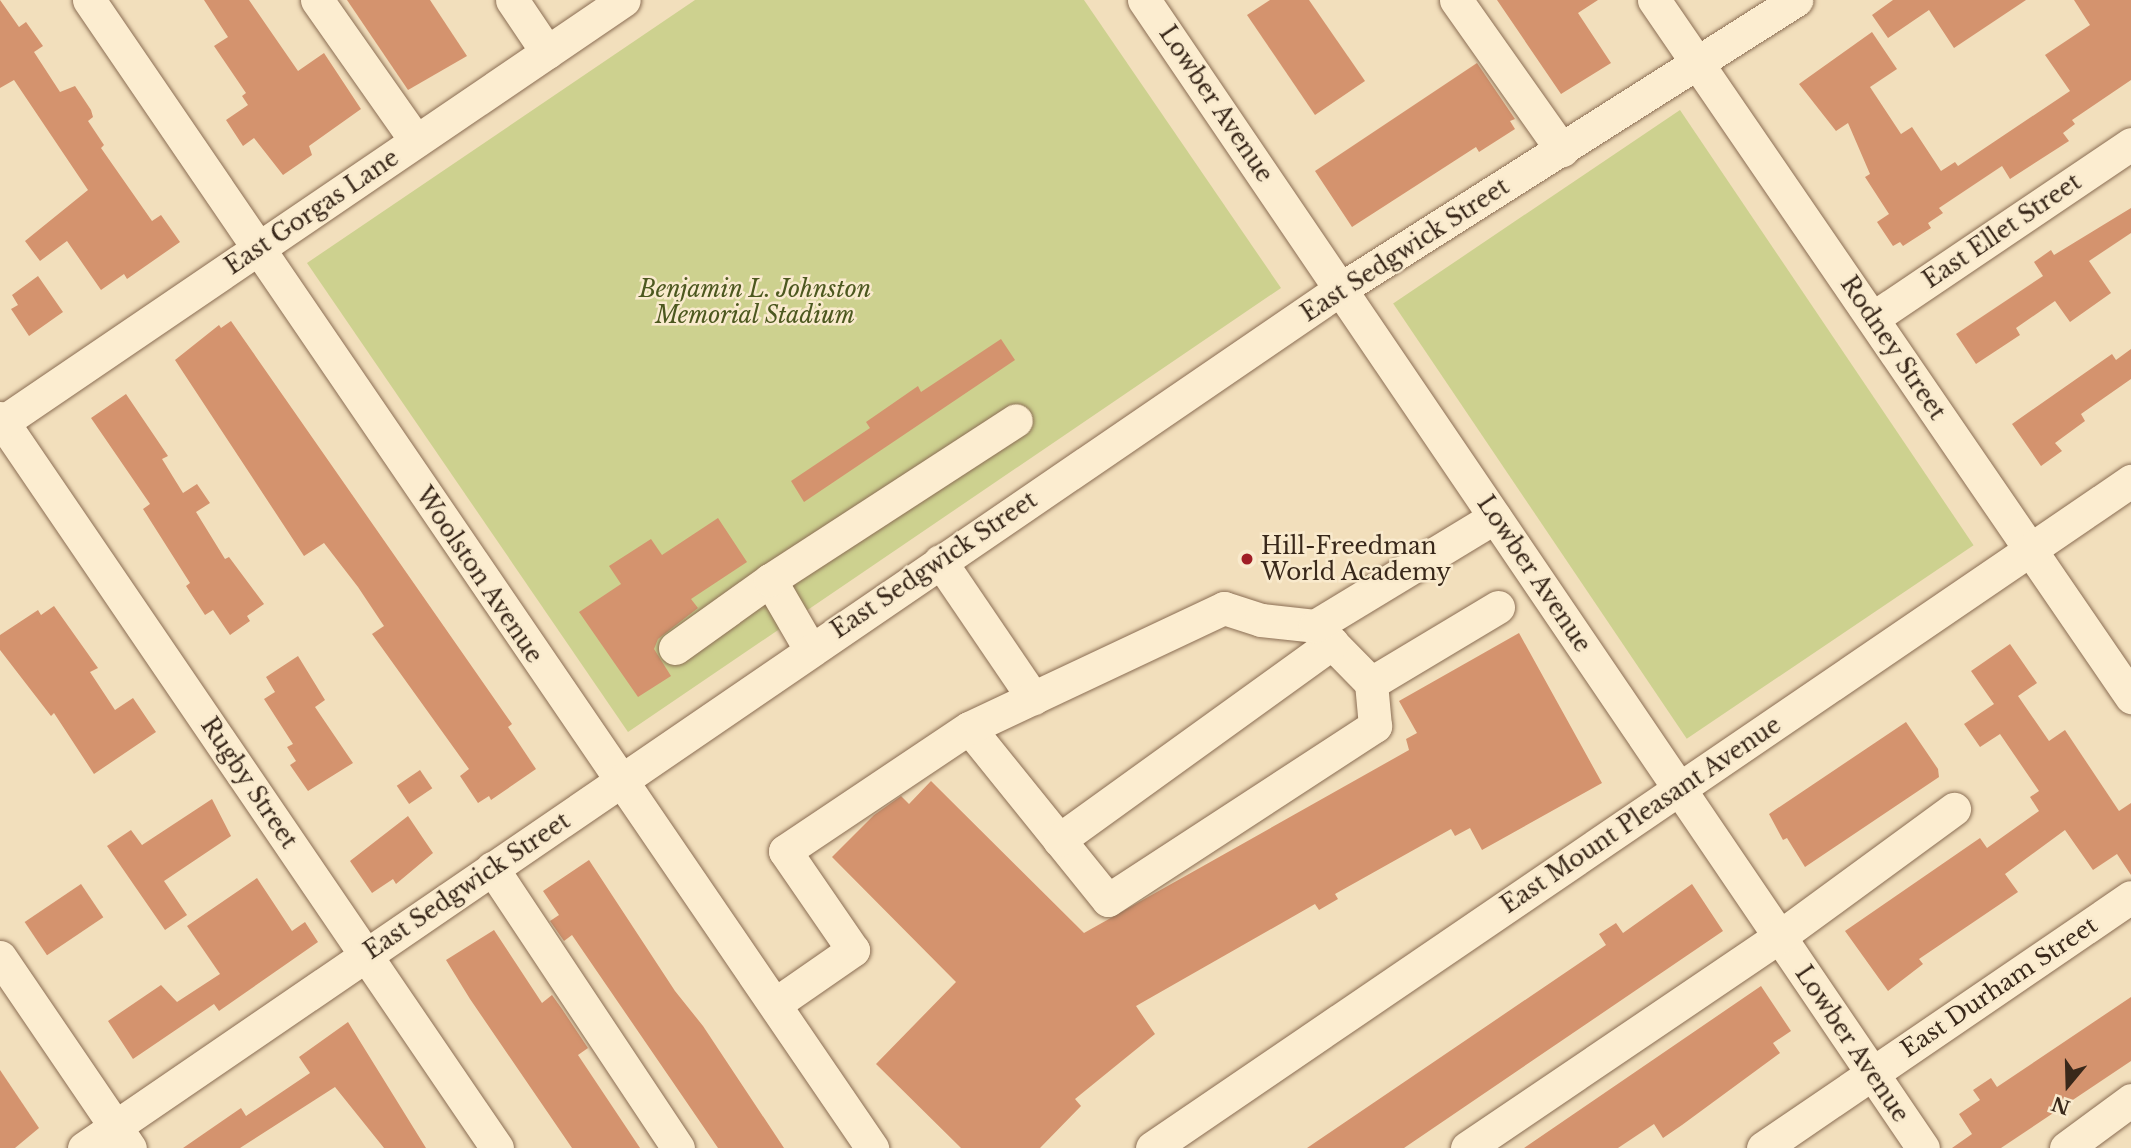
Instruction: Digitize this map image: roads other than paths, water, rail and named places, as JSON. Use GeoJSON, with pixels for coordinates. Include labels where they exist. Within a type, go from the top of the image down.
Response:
{"type":"FeatureCollection","features":[{"type":"Feature","properties":{"kind":"street","name":"Woolston Avenue"},"geometry":{"type":"LineString","coordinates":[[89,0],[872,1148]]}},
{"type":"Feature","properties":{"kind":"street"},"geometry":{"type":"LineString","coordinates":[[317,0],[416,141]]}},
{"type":"Feature","properties":{"kind":"street"},"geometry":{"type":"LineString","coordinates":[[512,0],[547,52]]}},
{"type":"Feature","properties":{"kind":"street","name":"East Gorgas Lane"},"geometry":{"type":"LineString","coordinates":[[1,421],[624,0]]}},
{"type":"Feature","properties":{"kind":"street","name":"Lowber Avenue"},"geometry":{"type":"LineString","coordinates":[[1144,0],[1342,288],[1923,1148]]}},
{"type":"Feature","properties":{"kind":"street"},"geometry":{"type":"LineString","coordinates":[[1456,0],[1562,150]]}},
{"type":"Feature","properties":{"kind":"street","name":"Rodney Street"},"geometry":{"type":"LineString","coordinates":[[1654,0],[2131,697]]}},
{"type":"Feature","properties":{"kind":"street","name":"East Sedgwick Street"},"geometry":{"type":"LineString","coordinates":[[84,1148],[123,1138],[366,955],[810,649],[1342,288],[1796,0]]}},
{"type":"Feature","properties":{"kind":"street","name":"East Ellet Street"},"geometry":{"type":"LineString","coordinates":[[1873,318],[2131,144]]}},
{"type":"Feature","properties":{"kind":"street"},"geometry":{"type":"LineString","coordinates":[[675,648],[771,580],[1016,420]]}},
{"type":"Feature","properties":{"kind":"street","name":"Rugby Street"},"geometry":{"type":"LineString","coordinates":[[1,421],[497,1148]]}},
{"type":"Feature","properties":{"kind":"street","name":"East Mount Pleasant Avenue"},"geometry":{"type":"LineString","coordinates":[[1152,1148],[2131,481]]}},
{"type":"Feature","properties":{"kind":"street"},"geometry":{"type":"LineString","coordinates":[[1059,839],[1323,634],[1495,517]]}},
{"type":"Feature","properties":{"kind":"street"},"geometry":{"type":"LineString","coordinates":[[940,561],[1034,698]]}},
{"type":"Feature","properties":{"kind":"street"},"geometry":{"type":"LineString","coordinates":[[771,580],[810,649]]}},
{"type":"Feature","properties":{"kind":"street"},"geometry":{"type":"LineString","coordinates":[[1371,683],[1498,607]]}},
{"type":"Feature","properties":{"kind":"street"},"geometry":{"type":"LineString","coordinates":[[775,1004],[853,950],[785,851],[969,728],[1224,608],[1261,620],[1323,634],[1371,683],[1375,726],[1108,900],[969,728]]}},
{"type":"Feature","properties":{"kind":"street"},"geometry":{"type":"LineString","coordinates":[[1467,1148],[1779,937],[1954,809]]}},
{"type":"Feature","properties":{"kind":"street"},"geometry":{"type":"LineString","coordinates":[[492,868],[678,1148]]}},
{"type":"Feature","properties":{"kind":"street","name":"East Durham Street"},"geometry":{"type":"LineString","coordinates":[[1763,1148],[2131,897]]}},
{"type":"Feature","properties":{"kind":"street"},"geometry":{"type":"LineString","coordinates":[[0,957],[123,1138]]}},
{"type":"Feature","properties":{"kind":"street"},"geometry":{"type":"LineString","coordinates":[[2066,1148],[2131,1100]]}},
{"type":"Feature","properties":{"kind":"place","name":"Hill-Freedman World Academy"},"geometry":{"type":"Point","coordinates":[1247,559]}},
{"type":"Feature","properties":{"kind":"park label","name":"Benjamin L. Johnston Memorial Stadium"},"geometry":{"type":"Point","coordinates":[755,302]}}]}
